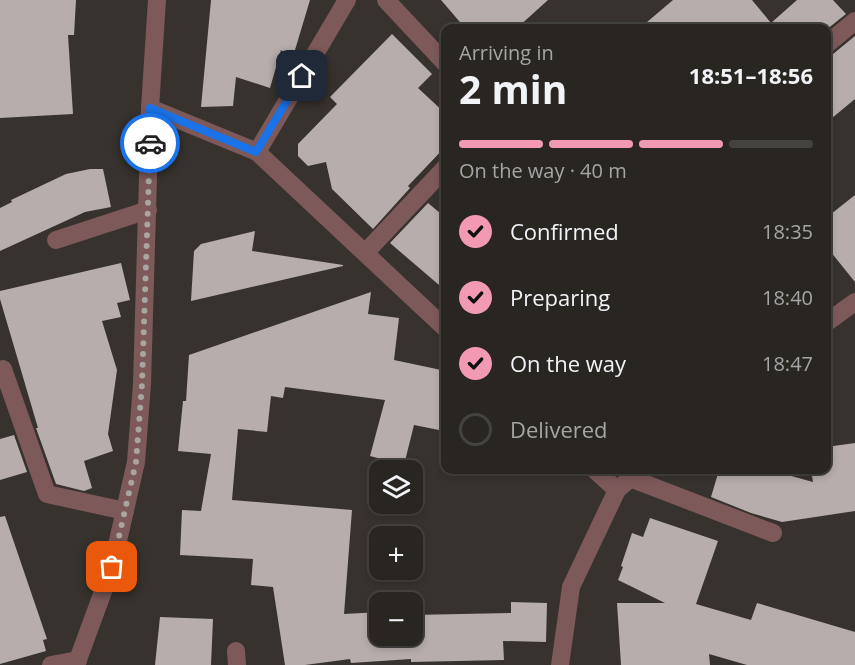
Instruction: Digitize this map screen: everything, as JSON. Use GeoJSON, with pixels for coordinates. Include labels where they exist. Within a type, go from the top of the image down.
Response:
{"type":"FeatureCollection","features":[{"type":"Feature","properties":{"kind":"street"},"geometry":{"type":"LineString","coordinates":[[51,665],[77,662],[112,567],[136,462],[142,384],[150,108],[157,0]]}},
{"type":"Feature","properties":{"kind":"street"},"geometry":{"type":"LineString","coordinates":[[256,152],[347,0]]}},
{"type":"Feature","properties":{"kind":"street"},"geometry":{"type":"LineString","coordinates":[[386,0],[441,59]]}},
{"type":"Feature","properties":{"kind":"street"},"geometry":{"type":"LineString","coordinates":[[831,41],[855,21]]}},
{"type":"Feature","properties":{"kind":"street"},"geometry":{"type":"LineString","coordinates":[[150,108],[256,152],[441,324]]}},
{"type":"Feature","properties":{"kind":"street"},"geometry":{"type":"LineString","coordinates":[[365,253],[441,172]]}},
{"type":"Feature","properties":{"kind":"street"},"geometry":{"type":"LineString","coordinates":[[56,240],[148,210]]}},
{"type":"Feature","properties":{"kind":"street"},"geometry":{"type":"LineString","coordinates":[[831,319],[855,302]]}},
{"type":"Feature","properties":{"kind":"street"},"geometry":{"type":"LineString","coordinates":[[3,369],[47,494],[125,511]]}},
{"type":"Feature","properties":{"kind":"street"},"geometry":{"type":"LineString","coordinates":[[610,474],[773,533]]}},
{"type":"Feature","properties":{"kind":"street"},"geometry":{"type":"LineString","coordinates":[[560,665],[571,587],[629,479]]}},
{"type":"Feature","properties":{"kind":"building"},"geometry":{"type":"Polygon","coordinates":[[[0,0],[76,0],[74,35],[68,35],[73,114],[0,118],[0,0]]]}},
{"type":"Feature","properties":{"kind":"building"},"geometry":{"type":"Polygon","coordinates":[[[211,0],[310,0],[292,60],[281,50],[270,88],[236,77],[233,106],[201,107],[211,0]]]}},
{"type":"Feature","properties":{"kind":"building"},"geometry":{"type":"Polygon","coordinates":[[[441,0],[548,0],[521,24],[462,24],[441,0]]]}},
{"type":"Feature","properties":{"kind":"building"},"geometry":{"type":"Polygon","coordinates":[[[673,0],[752,0],[771,23],[797,0],[833,0],[846,14],[831,26],[831,24],[645,24],[673,0]]]}},
{"type":"Feature","properties":{"kind":"building"},"geometry":{"type":"Polygon","coordinates":[[[392,34],[432,74],[418,88],[441,109],[441,151],[408,186],[410,188],[373,229],[332,189],[326,162],[308,166],[298,156],[298,144],[337,104],[330,97],[392,34]]]}},
{"type":"Feature","properties":{"kind":"building"},"geometry":{"type":"Polygon","coordinates":[[[855,36],[855,99],[831,119],[831,55],[855,36]]]}},
{"type":"Feature","properties":{"kind":"building"},"geometry":{"type":"Polygon","coordinates":[[[103,169],[111,207],[85,212],[0,251],[0,208],[12,202],[11,200],[66,174],[103,169]]]}},
{"type":"Feature","properties":{"kind":"building"},"geometry":{"type":"Polygon","coordinates":[[[855,195],[855,282],[831,252],[831,214],[855,195]]]}},
{"type":"Feature","properties":{"kind":"building"},"geometry":{"type":"Polygon","coordinates":[[[428,203],[441,214],[441,287],[390,243],[428,203]]]}},
{"type":"Feature","properties":{"kind":"building"},"geometry":{"type":"Polygon","coordinates":[[[255,231],[252,251],[343,266],[191,301],[194,251],[201,244],[255,231]]]}},
{"type":"Feature","properties":{"kind":"building"},"geometry":{"type":"Polygon","coordinates":[[[121,263],[130,300],[117,303],[121,317],[102,321],[117,370],[108,434],[113,451],[84,461],[92,488],[84,491],[56,484],[36,428],[38,428],[0,299],[0,291],[121,263]]]}},
{"type":"Feature","properties":{"kind":"building"},"geometry":{"type":"Polygon","coordinates":[[[371,292],[368,314],[399,318],[394,360],[441,370],[439,430],[414,425],[405,460],[385,460],[370,456],[385,400],[285,387],[283,398],[271,396],[267,432],[238,429],[232,500],[352,510],[344,614],[369,613],[369,646],[423,646],[423,615],[511,613],[511,602],[547,603],[546,642],[503,641],[504,660],[411,662],[411,659],[351,663],[350,659],[305,665],[285,665],[273,587],[251,585],[253,559],[180,555],[182,510],[201,511],[211,454],[178,451],[183,401],[186,401],[189,355],[371,292]]]}},
{"type":"Feature","properties":{"kind":"building"},"geometry":{"type":"Polygon","coordinates":[[[14,435],[27,472],[0,480],[0,439],[14,435]]]}},
{"type":"Feature","properties":{"kind":"building"},"geometry":{"type":"Polygon","coordinates":[[[855,443],[855,511],[782,522],[751,513],[711,497],[718,474],[784,474],[813,482],[812,474],[831,474],[831,446],[855,443]]]}},
{"type":"Feature","properties":{"kind":"building"},"geometry":{"type":"Polygon","coordinates":[[[5,516],[47,639],[43,640],[46,651],[0,664],[0,517],[5,516]]]}},
{"type":"Feature","properties":{"kind":"building"},"geometry":{"type":"Polygon","coordinates":[[[650,518],[718,541],[696,604],[751,620],[757,603],[855,632],[855,665],[747,665],[709,654],[710,665],[621,665],[617,603],[665,603],[618,580],[632,533],[643,537],[650,518]]]}},
{"type":"Feature","properties":{"kind":"building"},"geometry":{"type":"Polygon","coordinates":[[[160,617],[213,619],[211,665],[155,665],[160,617]]]}},
{"type":"Feature","properties":{"kind":"way so far"},"geometry":{"type":"LineString","coordinates":[[112,567],[136,462],[142,384],[150,143]]}},
{"type":"Feature","properties":{"kind":"route"},"geometry":{"type":"LineString","coordinates":[[150,143],[150,108],[256,152],[302,76]]}}]}
